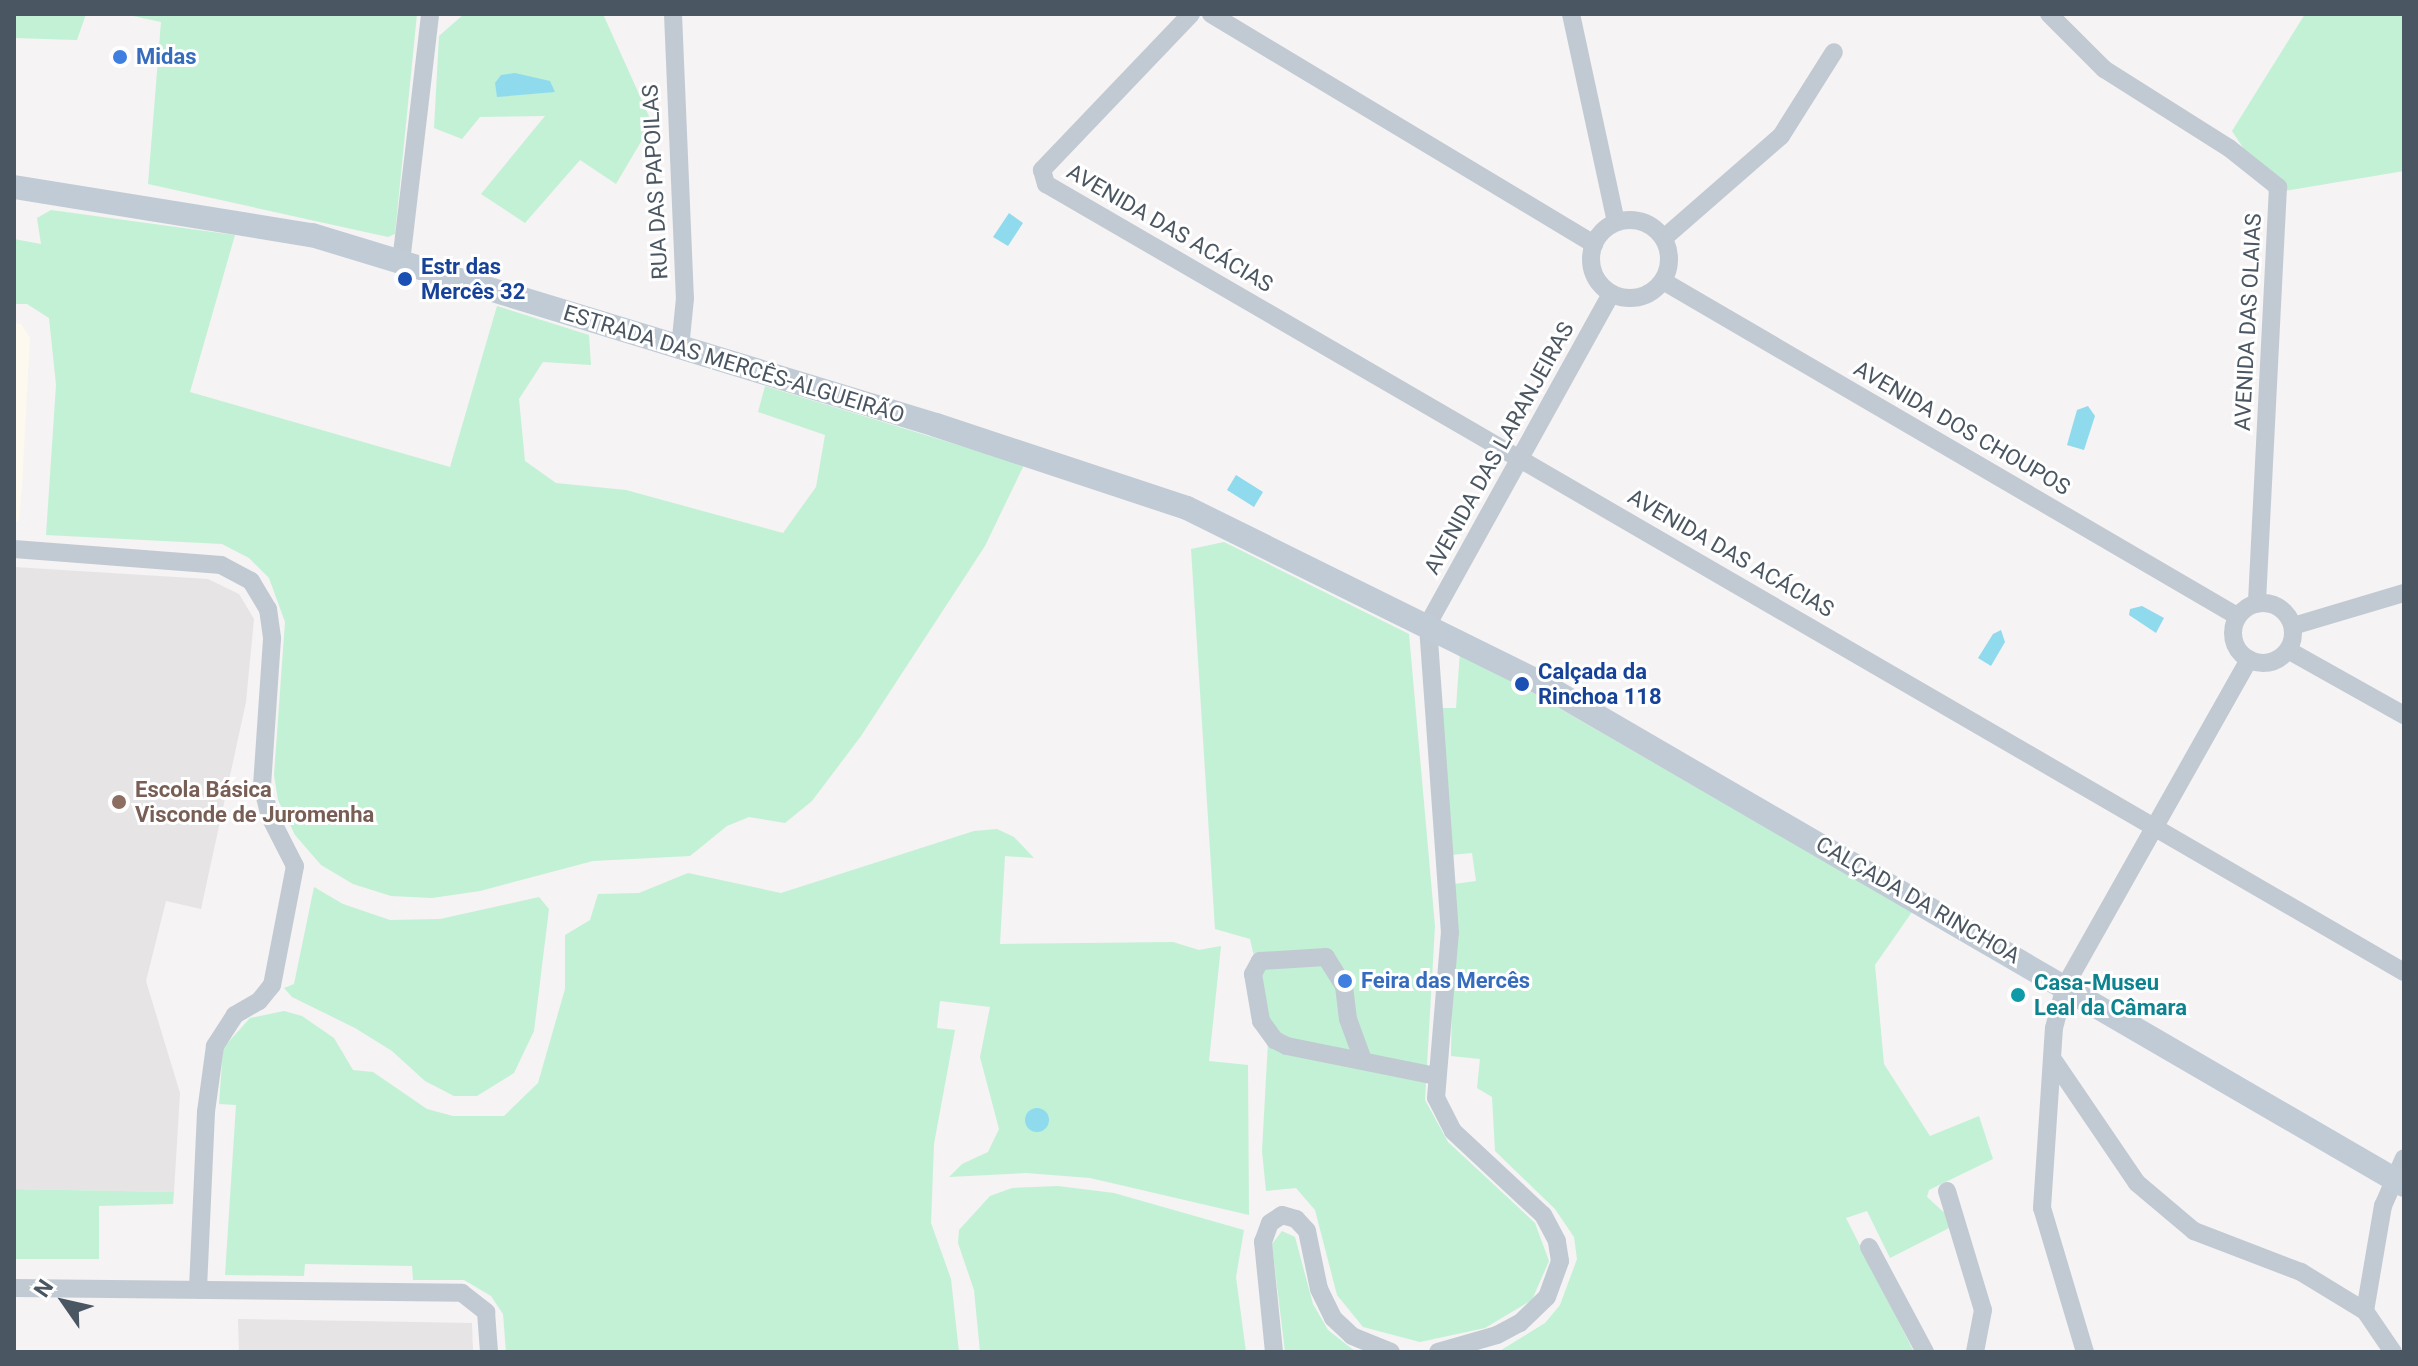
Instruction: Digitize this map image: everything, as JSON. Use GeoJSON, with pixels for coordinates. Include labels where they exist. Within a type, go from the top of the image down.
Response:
{"type":"FeatureCollection","features":[{"type":"Feature","properties":{"kind":"street"},"geometry":{"type":"LineString","coordinates":[[401,262],[430,14]]}},
{"type":"Feature","properties":{"kind":"street","name":"RUA DAS PAPOILAS"},"geometry":{"type":"LineString","coordinates":[[673,14],[685,298],[680,348]]}},
{"type":"Feature","properties":{"kind":"street","name":"AVENIDA DAS ACÁCIAS"},"geometry":{"type":"LineString","coordinates":[[1191,14],[1042,170],[1046,184],[2404,972]]}},
{"type":"Feature","properties":{"kind":"street"},"geometry":{"type":"LineString","coordinates":[[1211,14],[1594,244]]}},
{"type":"Feature","properties":{"kind":"street"},"geometry":{"type":"LineString","coordinates":[[1571,14],[1616,222]]}},
{"type":"Feature","properties":{"kind":"street","name":"AVENIDA DAS OLAIAS"},"geometry":{"type":"LineString","coordinates":[[2049,14],[2104,69],[2229,148],[2278,187],[2257,603]]}},
{"type":"Feature","properties":{"kind":"street"},"geometry":{"type":"LineString","coordinates":[[1664,238],[1781,136],[1834,52]]}},
{"type":"Feature","properties":{"kind":"street","name":"ESTRADA DAS MERCÊS-ALGUEIRÃO"},"geometry":{"type":"LineString","coordinates":[[14,187],[281,228],[680,348],[1174,503],[1428,624]]}},
{"type":"Feature","properties":{"kind":"street"},"geometry":{"type":"LineString","coordinates":[[1642,221],[1664,238],[1670,260],[1663,281],[1634,299],[1611,294],[1591,267],[1594,244],[1616,222],[1642,221]]}},
{"type":"Feature","properties":{"kind":"street","name":"AVENIDA DOS CHOUPOS"},"geometry":{"type":"LineString","coordinates":[[1663,281],[2237,616]]}},
{"type":"Feature","properties":{"kind":"street","name":"AVENIDA DAS LARANJEIRAS"},"geometry":{"type":"LineString","coordinates":[[1428,624],[1611,294]]}},
{"type":"Feature","properties":{"kind":"street"},"geometry":{"type":"LineString","coordinates":[[14,549],[221,565],[251,581],[268,609],[272,639],[262,785],[270,817],[295,866],[272,985],[259,1001],[235,1015],[215,1046],[206,1112],[198,1290]]}},
{"type":"Feature","properties":{"kind":"street"},"geometry":{"type":"LineString","coordinates":[[2293,626],[2404,593]]}},
{"type":"Feature","properties":{"kind":"street"},"geometry":{"type":"LineString","coordinates":[[2257,603],[2283,610],[2293,626],[2288,650],[2274,661],[2249,659],[2235,645],[2237,616],[2257,603]]}},
{"type":"Feature","properties":{"kind":"street"},"geometry":{"type":"LineString","coordinates":[[1428,624],[1450,933],[1436,1098],[1445,1121],[1543,1215],[1557,1241],[1560,1261],[1547,1297],[1520,1323],[1497,1335],[1438,1352]]}},
{"type":"Feature","properties":{"kind":"street","name":"CALÇADA DA RINCHOA"},"geometry":{"type":"LineString","coordinates":[[1428,624],[1535,680],[2065,986],[2400,1174]]}},
{"type":"Feature","properties":{"kind":"street"},"geometry":{"type":"LineString","coordinates":[[2288,650],[2404,715]]}},
{"type":"Feature","properties":{"kind":"street"},"geometry":{"type":"LineString","coordinates":[[2085,1352],[2042,1208],[2052,1058],[2065,986],[2249,659]]}},
{"type":"Feature","properties":{"kind":"street"},"geometry":{"type":"LineString","coordinates":[[1363,1060],[1348,1019],[1344,986],[1326,957],[1260,961],[1253,974],[1265,1031],[1287,1046],[1436,1076]]}},
{"type":"Feature","properties":{"kind":"street"},"geometry":{"type":"LineString","coordinates":[[2052,1058],[2137,1183],[2194,1231],[2301,1272],[2365,1311],[2393,1352]]}},
{"type":"Feature","properties":{"kind":"street"},"geometry":{"type":"LineString","coordinates":[[2365,1311],[2400,1174]]}},
{"type":"Feature","properties":{"kind":"street"},"geometry":{"type":"LineString","coordinates":[[1947,1191],[1983,1310],[1975,1352]]}},
{"type":"Feature","properties":{"kind":"street"},"geometry":{"type":"LineString","coordinates":[[1274,1352],[1263,1242],[1270,1223],[1282,1215],[1296,1219],[1307,1231],[1319,1289],[1333,1318],[1352,1336],[1391,1352]]}},
{"type":"Feature","properties":{"kind":"street"},"geometry":{"type":"LineString","coordinates":[[1869,1247],[1925,1352]]}},
{"type":"Feature","properties":{"kind":"street"},"geometry":{"type":"LineString","coordinates":[[14,1288],[462,1293],[486,1312],[489,1352]]}},
{"type":"Feature","properties":{"kind":"shaded area"},"geometry":{"type":"Polygon","coordinates":[[[14,323],[21,324],[30,338],[22,486],[19,520],[14,523],[14,323]]]}},
{"type":"Feature","properties":{"kind":"shaded area","name":"Escola Básica Visconde de Juromenha"},"geometry":{"type":"Polygon","coordinates":[[[14,567],[208,579],[239,594],[254,619],[246,702],[201,909],[166,901],[146,981],[180,1093],[174,1192],[14,1189],[14,567]]]}},
{"type":"Feature","properties":{"kind":"shaded area"},"geometry":{"type":"Polygon","coordinates":[[[238,1319],[472,1323],[473,1352],[239,1352],[238,1319]]]}},
{"type":"Feature","properties":{"kind":"green space"},"geometry":{"type":"Polygon","coordinates":[[[14,14],[86,14],[77,40],[14,38],[14,14]]]}},
{"type":"Feature","properties":{"kind":"green space"},"geometry":{"type":"Polygon","coordinates":[[[124,14],[417,14],[395,234],[388,237],[148,184],[161,22],[124,14]]]}},
{"type":"Feature","properties":{"kind":"green space"},"geometry":{"type":"Polygon","coordinates":[[[464,14],[603,14],[652,123],[616,184],[580,160],[525,223],[481,194],[545,116],[480,117],[462,139],[434,128],[439,36],[464,14]]]}},
{"type":"Feature","properties":{"kind":"green space"},"geometry":{"type":"Polygon","coordinates":[[[2305,14],[2404,14],[2404,171],[2273,193],[2232,131],[2305,14]]]}},
{"type":"Feature","properties":{"kind":"green space"},"geometry":{"type":"Polygon","coordinates":[[[51,210],[235,235],[190,392],[450,467],[497,306],[589,335],[591,365],[543,362],[519,399],[525,461],[556,483],[626,490],[783,533],[816,487],[825,435],[758,412],[765,386],[1024,465],[985,546],[861,736],[812,801],[785,823],[749,817],[727,826],[690,856],[593,861],[480,891],[432,898],[391,896],[353,884],[321,865],[295,835],[278,800],[274,775],[285,622],[269,578],[249,558],[222,544],[46,535],[56,385],[49,318],[27,304],[14,304],[14,239],[41,244],[37,218],[51,210]]]}},
{"type":"Feature","properties":{"kind":"green space","name":"Feira das Mercês"},"geometry":{"type":"Polygon","coordinates":[[[1224,542],[1409,634],[1435,926],[1425,1100],[1448,1142],[1535,1223],[1549,1261],[1532,1300],[1485,1328],[1420,1342],[1363,1327],[1337,1295],[1315,1210],[1296,1188],[1266,1191],[1262,1151],[1269,1023],[1250,939],[1215,929],[1191,549],[1224,542]]]}},
{"type":"Feature","properties":{"kind":"green space"},"geometry":{"type":"Polygon","coordinates":[[[1460,651],[1912,912],[1875,965],[1884,1064],[1930,1136],[1979,1116],[1993,1159],[1929,1190],[1927,1197],[1948,1216],[1951,1227],[1890,1258],[1867,1211],[1846,1218],[1914,1352],[1498,1352],[1545,1323],[1560,1305],[1577,1259],[1574,1237],[1555,1209],[1495,1151],[1492,1097],[1477,1088],[1480,1059],[1451,1056],[1454,884],[1476,881],[1472,853],[1451,855],[1440,708],[1456,708],[1460,651]]]}},
{"type":"Feature","properties":{"kind":"green space"},"geometry":{"type":"Polygon","coordinates":[[[997,829],[1014,837],[1034,858],[1005,856],[1000,944],[1173,942],[1199,950],[1221,946],[1209,1061],[1248,1065],[1249,1215],[1090,1178],[1026,1173],[949,1177],[962,1164],[988,1152],[999,1129],[980,1057],[990,1007],[940,1001],[937,1028],[955,1030],[934,1144],[931,1223],[951,1279],[959,1352],[506,1352],[503,1314],[491,1296],[464,1280],[413,1280],[412,1266],[305,1264],[304,1276],[225,1275],[236,1105],[219,1104],[223,1048],[250,1018],[284,1011],[302,1016],[334,1038],[353,1070],[373,1072],[427,1109],[453,1116],[504,1116],[538,1083],[565,989],[565,935],[590,920],[598,894],[639,893],[688,873],[781,893],[974,831],[997,829]]]}},
{"type":"Feature","properties":{"kind":"green space"},"geometry":{"type":"Polygon","coordinates":[[[314,887],[343,904],[390,920],[440,919],[539,897],[549,909],[534,1031],[514,1073],[477,1096],[454,1096],[425,1081],[392,1051],[355,1028],[292,997],[284,988],[294,984],[314,887]]]}},
{"type":"Feature","properties":{"kind":"green space"},"geometry":{"type":"Polygon","coordinates":[[[1058,1186],[1114,1193],[1244,1230],[1236,1277],[1246,1352],[980,1352],[974,1290],[958,1243],[959,1230],[990,1196],[1012,1188],[1058,1186]]]}},
{"type":"Feature","properties":{"kind":"green space"},"geometry":{"type":"Polygon","coordinates":[[[14,1189],[174,1192],[173,1204],[99,1206],[99,1259],[14,1259],[14,1189]]]}},
{"type":"Feature","properties":{"kind":"green space"},"geometry":{"type":"Polygon","coordinates":[[[1282,1231],[1295,1237],[1313,1304],[1328,1330],[1356,1352],[1285,1352],[1272,1244],[1282,1231]]]}},
{"type":"Feature","properties":{"kind":"water"},"geometry":{"type":"Polygon","coordinates":[[[515,73],[550,81],[555,92],[497,97],[495,83],[501,75],[515,73]]]}},
{"type":"Feature","properties":{"kind":"water"},"geometry":{"type":"Polygon","coordinates":[[[1009,213],[1023,223],[1008,246],[993,237],[1009,213]]]}},
{"type":"Feature","properties":{"kind":"water"},"geometry":{"type":"Polygon","coordinates":[[[2088,406],[2095,416],[2084,450],[2067,445],[2077,410],[2088,406]]]}},
{"type":"Feature","properties":{"kind":"water"},"geometry":{"type":"Polygon","coordinates":[[[1236,475],[1263,492],[1254,507],[1227,490],[1236,475]]]}},
{"type":"Feature","properties":{"kind":"water"},"geometry":{"type":"Polygon","coordinates":[[[2142,606],[2164,618],[2156,633],[2129,615],[2130,609],[2142,606]]]}},
{"type":"Feature","properties":{"kind":"water"},"geometry":{"type":"Polygon","coordinates":[[[2001,630],[2005,642],[1991,666],[1978,658],[1993,634],[2001,630]]]}},
{"type":"Feature","properties":{"kind":"water"},"geometry":{"type":"Polygon","coordinates":[[[1037,1108],[1045,1112],[1049,1120],[1045,1128],[1037,1132],[1029,1128],[1025,1120],[1029,1112],[1037,1108]]]}},
{"type":"Feature","properties":{"kind":"place","name":"Midas"},"geometry":{"type":"Point","coordinates":[120,57]}},
{"type":"Feature","properties":{"kind":"place","name":"Estr das Mercês 32"},"geometry":{"type":"Point","coordinates":[405,279]}},
{"type":"Feature","properties":{"kind":"place","name":"Calçada da Rinchoa 118"},"geometry":{"type":"Point","coordinates":[1522,684]}},
{"type":"Feature","properties":{"kind":"place","name":"Escola Básica Visconde de Juromenha"},"geometry":{"type":"Point","coordinates":[119,802]}},
{"type":"Feature","properties":{"kind":"place","name":"Feira das Mercês"},"geometry":{"type":"Point","coordinates":[1345,981]}},
{"type":"Feature","properties":{"kind":"place","name":"Casa-Museu Leal da Câmara"},"geometry":{"type":"Point","coordinates":[2018,995]}}]}
